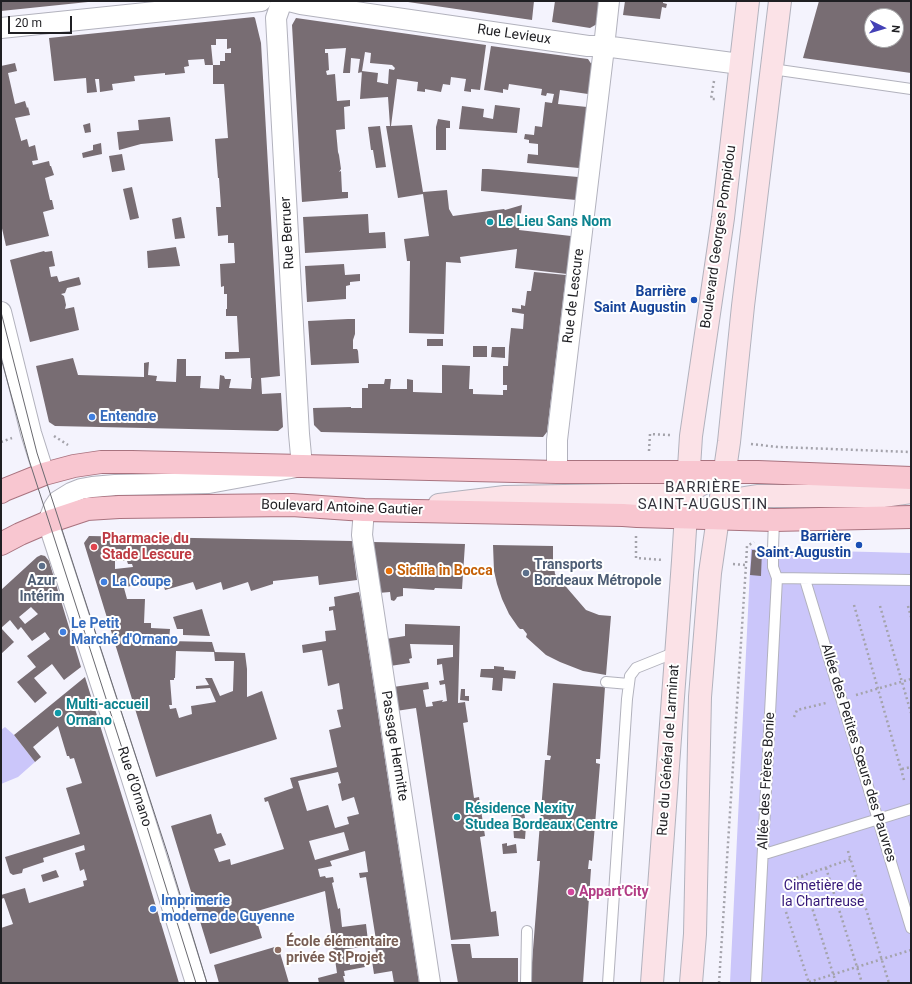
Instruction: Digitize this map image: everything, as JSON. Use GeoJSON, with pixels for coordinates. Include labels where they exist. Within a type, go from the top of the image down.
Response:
{"type":"FeatureCollection","features":[{"type":"Feature","properties":{"kind":"main road","name":"Boulevard Georges Pompidou"},"geometry":{"type":"LineString","coordinates":[[686,517],[692,430],[723,218],[748,1]]}},
{"type":"Feature","properties":{"kind":"main road"},"geometry":{"type":"LineString","coordinates":[[724,472],[729,442],[743,306],[780,1]]}},
{"type":"Feature","properties":{"kind":"main road"},"geometry":{"type":"LineString","coordinates":[[1,492],[44,474],[74,466],[101,462],[557,472],[688,482],[724,472],[766,472],[911,478]]}},
{"type":"Feature","properties":{"kind":"main road","name":"Rue du Général de Larminat"},"geometry":{"type":"LineString","coordinates":[[691,983],[695,934],[700,697],[710,573],[724,472]]}},
{"type":"Feature","properties":{"kind":"main road"},"geometry":{"type":"LineString","coordinates":[[394,510],[505,497],[624,495],[672,496],[688,482]]}},
{"type":"Feature","properties":{"kind":"main road"},"geometry":{"type":"LineString","coordinates":[[719,512],[738,499],[757,496],[883,496],[911,492]]}},
{"type":"Feature","properties":{"kind":"main road","name":"Boulevard Antoine Gautier"},"geometry":{"type":"LineString","coordinates":[[1,544],[48,522],[87,509],[119,507],[292,505],[364,510],[686,517],[719,512],[774,520],[911,517]]}},
{"type":"Feature","properties":{"kind":"main road","name":"Rue du Général de Larminat"},"geometry":{"type":"LineString","coordinates":[[652,983],[686,517]]}},
{"type":"Feature","properties":{"kind":"street"},"geometry":{"type":"LineString","coordinates":[[1,28],[262,1]]}},
{"type":"Feature","properties":{"kind":"street","name":"Rue Berruer"},"geometry":{"type":"LineString","coordinates":[[282,1],[276,18],[302,466]]}},
{"type":"Feature","properties":{"kind":"street","name":"Rue Levieux"},"geometry":{"type":"LineString","coordinates":[[289,1],[588,46],[604,46],[740,64]]}},
{"type":"Feature","properties":{"kind":"street","name":"Rue de Lescure"},"geometry":{"type":"LineString","coordinates":[[557,472],[557,440],[609,1]]}},
{"type":"Feature","properties":{"kind":"street"},"geometry":{"type":"LineString","coordinates":[[1,312],[31,433],[44,474]]}},
{"type":"Feature","properties":{"kind":"street"},"geometry":{"type":"LineString","coordinates":[[48,522],[58,501],[81,489],[115,485],[209,483],[302,466]]}},
{"type":"Feature","properties":{"kind":"street","name":"Passage Hermitte"},"geometry":{"type":"LineString","coordinates":[[364,510],[362,535],[430,983]]}},
{"type":"Feature","properties":{"kind":"street","name":"Rue d'Ornano"},"geometry":{"type":"LineString","coordinates":[[48,522],[131,776],[196,983]]}},
{"type":"Feature","properties":{"kind":"lane"},"geometry":{"type":"LineString","coordinates":[[772,69],[911,89]]}},
{"type":"Feature","properties":{"kind":"lane","name":"Allée des Frères Bonie"},"geometry":{"type":"LineString","coordinates":[[756,983],[777,578],[773,567],[774,520]]}},
{"type":"Feature","properties":{"kind":"lane"},"geometry":{"type":"LineString","coordinates":[[777,578],[911,580]]}},
{"type":"Feature","properties":{"kind":"lane","name":"Allée des Petites Sœurs des Pauvres"},"geometry":{"type":"LineString","coordinates":[[806,579],[841,700],[911,928]]}},
{"type":"Feature","properties":{"kind":"lane"},"geometry":{"type":"LineString","coordinates":[[608,983],[630,676],[636,668],[676,652]]}},
{"type":"Feature","properties":{"kind":"lane"},"geometry":{"type":"LineString","coordinates":[[606,682],[629,684]]}},
{"type":"Feature","properties":{"kind":"lane"},"geometry":{"type":"LineString","coordinates":[[763,853],[768,853],[911,809]]}},
{"type":"Feature","properties":{"kind":"lane"},"geometry":{"type":"LineString","coordinates":[[526,983],[527,931]]}},
{"type":"Feature","properties":{"kind":"path"},"geometry":{"type":"LineString","coordinates":[[719,983],[746,565]]}},
{"type":"Feature","properties":{"kind":"path"},"geometry":{"type":"LineString","coordinates":[[854,605],[904,780]]}},
{"type":"Feature","properties":{"kind":"path"},"geometry":{"type":"LineString","coordinates":[[880,606],[911,713]]}},
{"type":"Feature","properties":{"kind":"path"},"geometry":{"type":"LineString","coordinates":[[908,606],[911,617]]}},
{"type":"Feature","properties":{"kind":"path"},"geometry":{"type":"LineString","coordinates":[[794,716],[797,710],[841,700],[911,679]]}},
{"type":"Feature","properties":{"kind":"path"},"geometry":{"type":"LineString","coordinates":[[902,770],[911,767]]}},
{"type":"Feature","properties":{"kind":"path"},"geometry":{"type":"LineString","coordinates":[[848,851],[889,983]]}},
{"type":"Feature","properties":{"kind":"path"},"geometry":{"type":"LineString","coordinates":[[787,881],[851,859]]}},
{"type":"Feature","properties":{"kind":"path"},"geometry":{"type":"LineString","coordinates":[[826,868],[862,983]]}},
{"type":"Feature","properties":{"kind":"path"},"geometry":{"type":"LineString","coordinates":[[802,876],[836,983]]}},
{"type":"Feature","properties":{"kind":"path"},"geometry":{"type":"LineString","coordinates":[[786,912],[809,983],[911,950]]}},
{"type":"Feature","properties":{"kind":"green space","name":"Cimetière de la Chartreuse"},"geometry":{"type":"Polygon","coordinates":[[[751,549],[911,553],[911,983],[730,983],[751,549]]]}},
{"type":"Feature","properties":{"kind":"green space"},"geometry":{"type":"Polygon","coordinates":[[[5,727],[14,735],[35,762],[18,777],[1,784],[1,730],[5,727]]]}},
{"type":"Feature","properties":{"kind":"building"},"geometry":{"type":"Polygon","coordinates":[[[1,1],[88,1],[88,2],[1,11],[1,1]]]}},
{"type":"Feature","properties":{"kind":"building"},"geometry":{"type":"Polygon","coordinates":[[[408,1],[534,1],[532,20],[408,1]]]}},
{"type":"Feature","properties":{"kind":"building"},"geometry":{"type":"Polygon","coordinates":[[[555,1],[599,1],[597,24],[590,28],[552,22],[555,1]]]}},
{"type":"Feature","properties":{"kind":"building"},"geometry":{"type":"Polygon","coordinates":[[[625,1],[663,1],[663,3],[667,4],[666,8],[662,7],[660,19],[623,15],[625,1]]]}},
{"type":"Feature","properties":{"kind":"building"},"geometry":{"type":"Polygon","coordinates":[[[819,1],[911,1],[911,73],[803,58],[819,1]]]}},
{"type":"Feature","properties":{"kind":"building"},"geometry":{"type":"Polygon","coordinates":[[[255,18],[261,43],[280,376],[261,378],[262,394],[281,393],[283,427],[278,431],[55,426],[49,422],[36,366],[73,358],[78,375],[144,377],[144,363],[149,362],[148,375],[157,376],[156,381],[176,382],[177,359],[186,359],[186,376],[201,376],[200,388],[219,389],[220,375],[224,376],[225,379],[231,379],[229,388],[251,389],[252,378],[250,358],[225,359],[225,352],[239,352],[237,316],[226,316],[227,294],[224,294],[224,286],[221,287],[220,264],[235,263],[234,243],[228,243],[228,235],[218,236],[216,207],[221,207],[215,139],[228,138],[224,84],[213,84],[213,65],[205,65],[204,59],[188,60],[189,66],[184,67],[185,73],[134,76],[135,81],[112,84],[113,90],[100,92],[99,79],[95,79],[97,92],[87,93],[86,78],[54,81],[49,38],[255,18]],[[216,39],[216,45],[211,45],[213,65],[220,65],[220,61],[225,61],[225,53],[231,53],[231,48],[227,49],[227,39],[216,39]]]}},
{"type":"Feature","properties":{"kind":"building"},"geometry":{"type":"Polygon","coordinates":[[[296,18],[486,45],[480,90],[471,89],[471,92],[464,91],[466,79],[451,77],[450,85],[443,84],[441,92],[425,89],[425,92],[417,91],[418,82],[397,79],[391,126],[412,125],[423,192],[447,190],[449,209],[453,216],[505,210],[522,205],[519,230],[571,236],[567,274],[515,268],[517,249],[460,257],[461,263],[446,262],[444,334],[409,333],[410,261],[407,261],[404,239],[429,236],[423,194],[398,198],[386,126],[390,126],[388,97],[360,99],[362,72],[358,73],[360,59],[351,58],[350,73],[343,73],[346,48],[325,49],[325,53],[328,53],[329,70],[326,71],[327,75],[335,74],[337,101],[350,100],[350,106],[344,107],[345,129],[336,130],[341,169],[339,172],[341,171],[342,192],[348,192],[348,198],[302,202],[292,25],[296,18]],[[365,52],[362,71],[378,73],[377,82],[388,84],[389,69],[394,70],[395,68],[392,65],[370,63],[371,53],[365,52]]]}},
{"type":"Feature","properties":{"kind":"building"},"geometry":{"type":"Polygon","coordinates":[[[491,46],[588,59],[592,65],[588,94],[560,90],[558,104],[587,107],[579,168],[527,163],[528,154],[538,155],[538,144],[529,143],[529,140],[524,139],[525,134],[534,135],[535,126],[542,127],[545,102],[552,103],[554,94],[547,93],[546,96],[541,95],[542,89],[509,84],[508,90],[503,89],[503,93],[484,90],[491,46]]]}},
{"type":"Feature","properties":{"kind":"building"},"geometry":{"type":"Polygon","coordinates":[[[15,63],[17,71],[8,73],[15,104],[25,101],[30,115],[15,118],[21,141],[27,139],[29,147],[35,145],[38,160],[32,161],[33,165],[49,161],[54,175],[45,178],[50,200],[52,200],[54,209],[43,212],[49,236],[6,246],[1,224],[1,66],[15,63]]]}},
{"type":"Feature","properties":{"kind":"building"},"geometry":{"type":"Polygon","coordinates":[[[495,105],[520,108],[517,133],[459,129],[462,106],[484,109],[483,117],[493,119],[495,105]]]}},
{"type":"Feature","properties":{"kind":"building"},"geometry":{"type":"Polygon","coordinates":[[[170,117],[173,141],[141,144],[119,150],[117,132],[139,130],[138,120],[170,117]]]}},
{"type":"Feature","properties":{"kind":"building"},"geometry":{"type":"Polygon","coordinates":[[[438,119],[450,121],[450,128],[446,128],[446,150],[436,150],[436,127],[438,119]]]}},
{"type":"Feature","properties":{"kind":"building"},"geometry":{"type":"Polygon","coordinates":[[[90,123],[91,132],[85,133],[83,125],[90,123]]]}},
{"type":"Feature","properties":{"kind":"building"},"geometry":{"type":"Polygon","coordinates":[[[380,126],[386,167],[376,168],[373,150],[371,150],[368,127],[380,126]]]}},
{"type":"Feature","properties":{"kind":"building"},"geometry":{"type":"Polygon","coordinates":[[[101,143],[102,154],[83,158],[82,153],[93,150],[93,145],[101,143]]]}},
{"type":"Feature","properties":{"kind":"building"},"geometry":{"type":"Polygon","coordinates":[[[122,154],[125,170],[112,172],[109,156],[122,154]]]}},
{"type":"Feature","properties":{"kind":"building"},"geometry":{"type":"Polygon","coordinates":[[[482,169],[578,177],[576,200],[481,191],[482,169]]]}},
{"type":"Feature","properties":{"kind":"building"},"geometry":{"type":"Polygon","coordinates":[[[132,187],[139,218],[130,220],[123,189],[132,187]]]}},
{"type":"Feature","properties":{"kind":"building"},"geometry":{"type":"Polygon","coordinates":[[[368,214],[369,233],[385,232],[386,248],[305,253],[303,217],[368,214]]]}},
{"type":"Feature","properties":{"kind":"building"},"geometry":{"type":"Polygon","coordinates":[[[181,217],[185,238],[175,239],[172,219],[181,217]]]}},
{"type":"Feature","properties":{"kind":"building"},"geometry":{"type":"Polygon","coordinates":[[[176,247],[180,266],[148,268],[147,251],[176,247]]]}},
{"type":"Feature","properties":{"kind":"building"},"geometry":{"type":"Polygon","coordinates":[[[44,251],[52,251],[55,266],[49,267],[51,277],[57,276],[59,282],[79,277],[80,285],[67,288],[65,293],[61,294],[64,296],[66,305],[65,309],[74,307],[79,330],[30,342],[10,260],[44,251]]]}},
{"type":"Feature","properties":{"kind":"building"},"geometry":{"type":"Polygon","coordinates":[[[344,264],[345,275],[360,274],[360,281],[350,282],[350,285],[346,286],[346,299],[307,302],[305,266],[344,264]]]}},
{"type":"Feature","properties":{"kind":"building"},"geometry":{"type":"Polygon","coordinates":[[[534,272],[566,275],[547,432],[543,437],[321,432],[314,425],[313,408],[362,408],[362,388],[368,388],[368,384],[384,384],[385,379],[391,379],[390,389],[407,389],[407,379],[413,380],[413,392],[442,393],[442,365],[470,366],[469,389],[473,389],[473,394],[503,395],[503,390],[507,390],[507,385],[503,385],[503,366],[508,366],[511,328],[523,329],[524,314],[512,312],[512,308],[521,309],[521,305],[525,306],[527,291],[531,291],[534,272]]]}},
{"type":"Feature","properties":{"kind":"building"},"geometry":{"type":"Polygon","coordinates":[[[355,319],[353,349],[357,349],[358,351],[359,363],[311,365],[308,321],[355,319]]]}},
{"type":"Feature","properties":{"kind":"building"},"geometry":{"type":"Polygon","coordinates":[[[427,339],[443,339],[443,346],[427,346],[427,339]]]}},
{"type":"Feature","properties":{"kind":"building"},"geometry":{"type":"Polygon","coordinates":[[[473,346],[487,346],[487,357],[473,357],[473,346]]]}},
{"type":"Feature","properties":{"kind":"building"},"geometry":{"type":"Polygon","coordinates":[[[492,347],[505,347],[505,358],[491,357],[492,347]]]}},
{"type":"Feature","properties":{"kind":"building"},"geometry":{"type":"Polygon","coordinates":[[[89,536],[352,541],[357,580],[319,585],[318,576],[273,581],[273,584],[251,591],[248,582],[223,590],[221,582],[196,590],[193,582],[165,590],[162,580],[137,587],[137,584],[124,588],[127,599],[145,599],[144,623],[151,623],[151,628],[170,629],[169,641],[212,642],[215,652],[176,651],[175,678],[174,680],[170,680],[172,705],[169,705],[170,709],[176,708],[179,718],[192,714],[191,706],[216,702],[210,688],[196,689],[196,686],[209,685],[205,678],[212,678],[220,696],[233,691],[234,661],[215,661],[214,652],[245,653],[247,669],[247,697],[262,691],[277,739],[156,777],[84,543],[89,536]],[[115,561],[115,569],[133,567],[132,564],[128,564],[127,561],[115,561]]]}},
{"type":"Feature","properties":{"kind":"building"},"geometry":{"type":"Polygon","coordinates":[[[373,542],[465,544],[462,589],[435,588],[434,590],[403,588],[403,596],[397,597],[394,601],[391,600],[390,592],[378,593],[373,542]]]}},
{"type":"Feature","properties":{"kind":"building"},"geometry":{"type":"Polygon","coordinates":[[[493,545],[553,546],[555,574],[586,610],[599,615],[611,616],[606,675],[583,671],[560,662],[546,655],[526,637],[527,634],[523,629],[518,627],[509,614],[502,599],[494,571],[493,545]]]}},
{"type":"Feature","properties":{"kind":"building"},"geometry":{"type":"Polygon","coordinates":[[[752,550],[762,550],[761,576],[750,575],[752,550]]]}},
{"type":"Feature","properties":{"kind":"building"},"geometry":{"type":"Polygon","coordinates":[[[41,555],[45,556],[49,561],[81,667],[64,680],[52,664],[34,678],[47,693],[35,703],[17,682],[36,667],[27,656],[50,639],[45,632],[32,641],[21,627],[18,630],[10,620],[1,628],[1,590],[37,557],[41,555]],[[31,607],[19,617],[25,624],[38,614],[31,607]]]}},
{"type":"Feature","properties":{"kind":"building"},"geometry":{"type":"Polygon","coordinates":[[[359,592],[419,983],[394,983],[392,971],[374,974],[372,961],[377,960],[375,945],[348,949],[350,965],[364,963],[365,967],[344,971],[345,976],[343,976],[345,983],[319,983],[318,978],[337,973],[325,891],[254,912],[262,938],[210,954],[171,826],[211,814],[217,834],[221,833],[226,845],[214,849],[219,862],[230,859],[231,865],[284,849],[268,801],[265,802],[264,798],[293,788],[290,778],[337,767],[329,730],[341,727],[337,710],[343,709],[339,683],[328,686],[322,650],[303,653],[302,645],[326,641],[325,631],[336,630],[333,610],[329,611],[329,607],[335,606],[334,597],[359,592]],[[338,772],[298,781],[307,811],[328,805],[335,828],[349,824],[347,817],[359,814],[354,797],[342,801],[338,784],[341,783],[338,772]],[[344,832],[309,841],[315,860],[349,850],[344,832]],[[365,851],[330,861],[332,866],[318,869],[320,877],[333,877],[334,882],[332,883],[338,909],[340,908],[342,927],[366,924],[368,941],[376,940],[366,877],[360,878],[359,873],[368,872],[365,851]]]}},
{"type":"Feature","properties":{"kind":"building"},"geometry":{"type":"Polygon","coordinates":[[[202,609],[210,636],[183,635],[183,629],[177,629],[173,617],[202,609]]]}},
{"type":"Feature","properties":{"kind":"building","name":"Résidence Nexity Studea Bordeaux Centre"},"geometry":{"type":"Polygon","coordinates":[[[405,624],[460,626],[458,703],[465,702],[468,722],[463,723],[474,798],[479,797],[485,836],[480,837],[491,912],[496,911],[499,936],[451,940],[416,708],[396,711],[393,687],[428,682],[429,689],[423,690],[426,707],[433,706],[432,702],[443,700],[442,702],[447,701],[445,684],[440,685],[439,681],[444,680],[442,664],[437,665],[437,659],[453,657],[453,645],[410,644],[412,658],[409,659],[410,663],[390,666],[386,639],[405,636],[405,624]]]}},
{"type":"Feature","properties":{"kind":"building"},"geometry":{"type":"Polygon","coordinates":[[[1,628],[14,642],[1,654],[1,628]]]}},
{"type":"Feature","properties":{"kind":"building"},"geometry":{"type":"Polygon","coordinates":[[[494,666],[504,667],[504,670],[516,671],[515,679],[503,678],[502,691],[492,690],[493,678],[480,677],[481,669],[494,669],[494,666]]]}},
{"type":"Feature","properties":{"kind":"building"},"geometry":{"type":"Polygon","coordinates":[[[85,677],[179,983],[1,983],[1,928],[13,924],[4,898],[1,899],[1,895],[25,888],[29,903],[84,886],[83,881],[87,880],[84,869],[80,871],[75,853],[85,850],[84,845],[43,858],[44,862],[23,869],[22,873],[13,875],[10,873],[5,857],[80,834],[66,788],[82,783],[74,758],[70,759],[69,756],[67,756],[58,726],[33,747],[41,757],[35,762],[14,735],[85,677]]]}},
{"type":"Feature","properties":{"kind":"building"},"geometry":{"type":"Polygon","coordinates":[[[553,683],[605,687],[600,759],[596,759],[596,763],[600,764],[592,861],[589,860],[588,869],[591,869],[583,983],[532,983],[531,975],[540,861],[537,861],[545,760],[550,760],[551,756],[547,755],[553,683]]]}},
{"type":"Feature","properties":{"kind":"building"},"geometry":{"type":"Polygon","coordinates":[[[461,689],[465,689],[465,696],[469,696],[469,701],[460,700],[461,689]]]}},
{"type":"Feature","properties":{"kind":"building"},"geometry":{"type":"Polygon","coordinates":[[[524,811],[525,818],[512,820],[511,812],[524,811]]]}},
{"type":"Feature","properties":{"kind":"building"},"geometry":{"type":"Polygon","coordinates":[[[513,825],[526,826],[525,839],[514,838],[513,825]]]}},
{"type":"Feature","properties":{"kind":"building"},"geometry":{"type":"Polygon","coordinates":[[[507,843],[507,846],[516,844],[517,853],[503,854],[502,844],[507,843]]]}},
{"type":"Feature","properties":{"kind":"building"},"geometry":{"type":"Polygon","coordinates":[[[56,870],[59,877],[43,882],[41,875],[56,870]]]}},
{"type":"Feature","properties":{"kind":"building"},"geometry":{"type":"Polygon","coordinates":[[[451,944],[470,944],[472,958],[518,958],[518,983],[458,983],[451,944]]]}},
{"type":"Feature","properties":{"kind":"building"},"geometry":{"type":"Polygon","coordinates":[[[278,946],[289,983],[219,983],[214,965],[278,946]]]}},
{"type":"Feature","properties":{"kind":"tram line"},"geometry":{"type":"LineString","coordinates":[[1,312],[37,453],[168,855],[207,983]]}},
{"type":"Feature","properties":{"kind":"tram line"},"geometry":{"type":"LineString","coordinates":[[1,358],[29,460],[196,983]]}},
{"type":"Feature","properties":{"kind":"place","name":"Le Lieu Sans Nom"},"geometry":{"type":"Point","coordinates":[490,222]}},
{"type":"Feature","properties":{"kind":"place","name":"Barrière Saint Augustin"},"geometry":{"type":"Point","coordinates":[694,300]}},
{"type":"Feature","properties":{"kind":"place","name":"Entendre"},"geometry":{"type":"Point","coordinates":[92,417]}},
{"type":"Feature","properties":{"kind":"place","name":"Barrière Saint-Augustin"},"geometry":{"type":"Point","coordinates":[859,545]}},
{"type":"Feature","properties":{"kind":"place","name":"Pharmacie du Stade Lescure"},"geometry":{"type":"Point","coordinates":[94,547]}},
{"type":"Feature","properties":{"kind":"place","name":"Azur Intérim"},"geometry":{"type":"Point","coordinates":[42,566]}},
{"type":"Feature","properties":{"kind":"place","name":"Sicilia in Bocca"},"geometry":{"type":"Point","coordinates":[389,571]}},
{"type":"Feature","properties":{"kind":"place","name":"Transports Bordeaux Métropole"},"geometry":{"type":"Point","coordinates":[526,573]}},
{"type":"Feature","properties":{"kind":"place","name":"La Coupe"},"geometry":{"type":"Point","coordinates":[104,582]}},
{"type":"Feature","properties":{"kind":"place","name":"Le Petit Marché d'Ornano"},"geometry":{"type":"Point","coordinates":[63,632]}},
{"type":"Feature","properties":{"kind":"place","name":"Multi-accueil Ornano"},"geometry":{"type":"Point","coordinates":[58,713]}},
{"type":"Feature","properties":{"kind":"place","name":"Résidence Nexity Studea Bordeaux Centre"},"geometry":{"type":"Point","coordinates":[457,817]}},
{"type":"Feature","properties":{"kind":"place","name":"Appart'City"},"geometry":{"type":"Point","coordinates":[571,892]}},
{"type":"Feature","properties":{"kind":"place","name":"Imprimerie moderne de Guyenne"},"geometry":{"type":"Point","coordinates":[153,909]}},
{"type":"Feature","properties":{"kind":"place","name":"École élémentaire privée St Projet"},"geometry":{"type":"Point","coordinates":[278,950]}},
{"type":"Feature","properties":{"kind":"district","name":"BARRIÈRE SAINT-AUGUSTIN"},"geometry":{"type":"Point","coordinates":[703,496]}}]}
